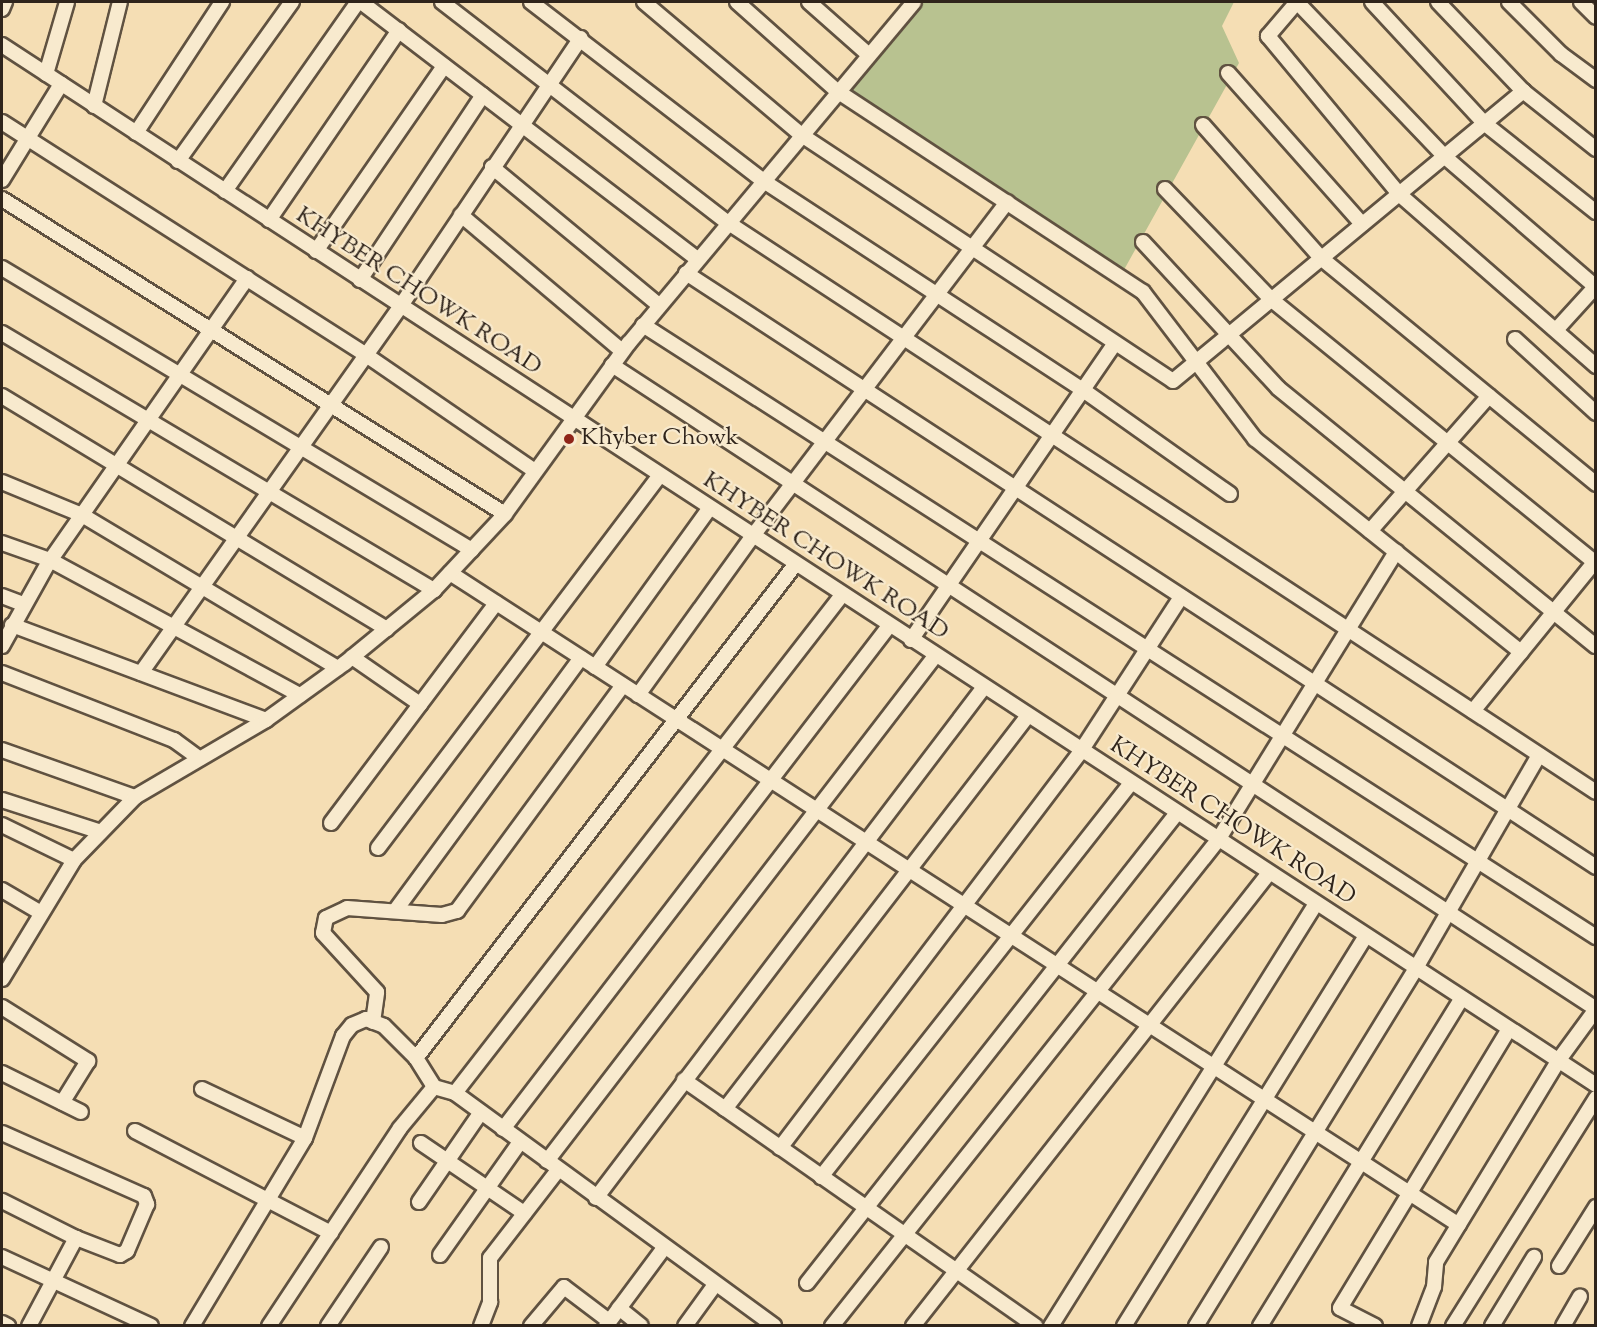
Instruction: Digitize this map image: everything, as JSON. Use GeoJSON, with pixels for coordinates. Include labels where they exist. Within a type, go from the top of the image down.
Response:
{"type":"FeatureCollection","features":[{"type":"Feature","properties":{"kind":"street"},"geometry":{"type":"LineString","coordinates":[[2,9],[5,2]]}},
{"type":"Feature","properties":{"kind":"street"},"geometry":{"type":"LineString","coordinates":[[46,74],[67,2]]}},
{"type":"Feature","properties":{"kind":"street"},"geometry":{"type":"LineString","coordinates":[[94,106],[120,2]]}},
{"type":"Feature","properties":{"kind":"street"},"geometry":{"type":"LineString","coordinates":[[136,133],[222,2]]}},
{"type":"Feature","properties":{"kind":"street"},"geometry":{"type":"LineString","coordinates":[[178,161],[292,2]]}},
{"type":"Feature","properties":{"kind":"street"},"geometry":{"type":"LineString","coordinates":[[225,191],[359,2],[399,30],[697,259]]}},
{"type":"Feature","properties":{"kind":"street"},"geometry":{"type":"LineString","coordinates":[[442,2],[727,222],[1596,792]]}},
{"type":"Feature","properties":{"kind":"street"},"geometry":{"type":"LineString","coordinates":[[531,2],[581,38],[762,180],[1083,390],[1230,494]]}},
{"type":"Feature","properties":{"kind":"street"},"geometry":{"type":"LineString","coordinates":[[644,2],[801,134],[1173,381],[1523,91]]}},
{"type":"Feature","properties":{"kind":"street"},"geometry":{"type":"LineString","coordinates":[[737,2],[837,91],[1143,292],[1255,440],[1521,652]]}},
{"type":"Feature","properties":{"kind":"street"},"geometry":{"type":"LineString","coordinates":[[809,2],[869,54]]}},
{"type":"Feature","properties":{"kind":"street"},"geometry":{"type":"LineString","coordinates":[[1556,330],[1595,287],[1444,156],[1297,2],[1283,7],[1268,36],[1399,194],[1596,366]]}},
{"type":"Feature","properties":{"kind":"street"},"geometry":{"type":"LineString","coordinates":[[1372,2],[1484,123],[1596,212]]}},
{"type":"Feature","properties":{"kind":"street"},"geometry":{"type":"LineString","coordinates":[[1438,2],[1523,91],[1596,149]]}},
{"type":"Feature","properties":{"kind":"street"},"geometry":{"type":"LineString","coordinates":[[1509,2],[1561,54],[1596,80]]}},
{"type":"Feature","properties":{"kind":"street"},"geometry":{"type":"LineString","coordinates":[[1581,2],[1596,17]]}},
{"type":"Feature","properties":{"kind":"street"},"geometry":{"type":"LineString","coordinates":[[2,979],[7,958],[41,913],[74,860],[135,796],[198,757],[266,720],[338,668],[434,591],[505,514],[570,419],[622,351],[908,4]]}},
{"type":"Feature","properties":{"kind":"street"},"geometry":{"type":"LineString","coordinates":[[269,220],[399,30]]}},
{"type":"Feature","properties":{"kind":"street"},"geometry":{"type":"LineString","coordinates":[[141,673],[400,307],[548,83],[581,38]]}},
{"type":"Feature","properties":{"kind":"street","name":"KHYBER CHOWK ROAD"},"geometry":{"type":"LineString","coordinates":[[2,45],[570,419],[1596,1085]]}},
{"type":"Feature","properties":{"kind":"street"},"geometry":{"type":"LineString","coordinates":[[316,251],[444,66]]}},
{"type":"Feature","properties":{"kind":"street"},"geometry":{"type":"LineString","coordinates":[[1228,73],[1362,224]]}},
{"type":"Feature","properties":{"kind":"street"},"geometry":{"type":"LineString","coordinates":[[2,180],[61,84]]}},
{"type":"Feature","properties":{"kind":"street"},"geometry":{"type":"LineString","coordinates":[[360,280],[483,95]]}},
{"type":"Feature","properties":{"kind":"street"},"geometry":{"type":"LineString","coordinates":[[2,122],[366,355],[534,471]]}},
{"type":"Feature","properties":{"kind":"street"},"geometry":{"type":"LineString","coordinates":[[1203,125],[1321,258],[1596,484]]}},
{"type":"Feature","properties":{"kind":"street"},"geometry":{"type":"LineString","coordinates":[[492,167],[659,305]]}},
{"type":"Feature","properties":{"kind":"street"},"geometry":{"type":"LineString","coordinates":[[1165,189],[1272,300],[1595,561],[1473,711]]}},
{"type":"Feature","properties":{"kind":"street"},"geometry":{"type":"LineString","coordinates":[[2,199],[505,514]]}},
{"type":"Feature","properties":{"kind":"street"},"geometry":{"type":"LineString","coordinates":[[638,695],[752,537],[1007,202]]}},
{"type":"Feature","properties":{"kind":"street"},"geometry":{"type":"LineString","coordinates":[[461,215],[622,351]]}},
{"type":"Feature","properties":{"kind":"street"},"geometry":{"type":"LineString","coordinates":[[1143,242],[1278,388],[1596,646]]}},
{"type":"Feature","properties":{"kind":"street"},"geometry":{"type":"LineString","coordinates":[[2,268],[472,550]]}},
{"type":"Feature","properties":{"kind":"street"},"geometry":{"type":"LineString","coordinates":[[686,273],[1596,867]]}},
{"type":"Feature","properties":{"kind":"street"},"geometry":{"type":"LineString","coordinates":[[2,646],[23,604],[50,560],[247,278]]}},
{"type":"Feature","properties":{"kind":"street"},"geometry":{"type":"LineString","coordinates":[[643,325],[1596,937]]}},
{"type":"Feature","properties":{"kind":"street"},"geometry":{"type":"LineString","coordinates":[[2,333],[271,490],[434,591]]}},
{"type":"Feature","properties":{"kind":"street"},"geometry":{"type":"LineString","coordinates":[[1515,339],[1596,413]]}},
{"type":"Feature","properties":{"kind":"street"},"geometry":{"type":"LineString","coordinates":[[911,640],[1115,343]]}},
{"type":"Feature","properties":{"kind":"street"},"geometry":{"type":"LineString","coordinates":[[612,365],[1596,1009],[1558,1061],[1436,1262],[1434,1287],[1419,1326]]}},
{"type":"Feature","properties":{"kind":"street"},"geometry":{"type":"LineString","coordinates":[[2,396],[118,464],[387,629]]}},
{"type":"Feature","properties":{"kind":"street"},"geometry":{"type":"LineString","coordinates":[[1370,531],[1489,396]]}},
{"type":"Feature","properties":{"kind":"street"},"geometry":{"type":"LineString","coordinates":[[378,848],[659,476]]}},
{"type":"Feature","properties":{"kind":"street"},"geometry":{"type":"LineString","coordinates":[[2,482],[82,515],[338,668]]}},
{"type":"Feature","properties":{"kind":"street"},"geometry":{"type":"LineString","coordinates":[[595,667],[709,509]]}},
{"type":"Feature","properties":{"kind":"street"},"geometry":{"type":"LineString","coordinates":[[2,543],[50,560],[300,695]]}},
{"type":"Feature","properties":{"kind":"street"},"geometry":{"type":"LineString","coordinates":[[832,1326],[1218,840],[1396,552]]}},
{"type":"Feature","properties":{"kind":"street"},"geometry":{"type":"LineString","coordinates":[[416,1058],[795,565]]}},
{"type":"Feature","properties":{"kind":"street"},"geometry":{"type":"LineString","coordinates":[[450,573],[1458,1225]]}},
{"type":"Feature","properties":{"kind":"street"},"geometry":{"type":"LineString","coordinates":[[455,1093],[842,595]]}},
{"type":"Feature","properties":{"kind":"street"},"geometry":{"type":"LineString","coordinates":[[2,596],[23,604]]}},
{"type":"Feature","properties":{"kind":"street"},"geometry":{"type":"LineString","coordinates":[[780,1148],[1081,751],[1180,597]]}},
{"type":"Feature","properties":{"kind":"street"},"geometry":{"type":"LineString","coordinates":[[331,823],[496,603]]}},
{"type":"Feature","properties":{"kind":"street"},"geometry":{"type":"LineString","coordinates":[[12,625],[266,720]]}},
{"type":"Feature","properties":{"kind":"street"},"geometry":{"type":"LineString","coordinates":[[503,1129],[889,626]]}},
{"type":"Feature","properties":{"kind":"street"},"geometry":{"type":"LineString","coordinates":[[481,1326],[490,1302],[490,1258],[524,1213],[553,1165],[816,810],[935,656]]}},
{"type":"Feature","properties":{"kind":"street"},"geometry":{"type":"LineString","coordinates":[[352,657],[420,704]]}},
{"type":"Feature","properties":{"kind":"street"},"geometry":{"type":"LineString","coordinates":[[395,911],[581,658]]}},
{"type":"Feature","properties":{"kind":"street"},"geometry":{"type":"LineString","coordinates":[[2,673],[174,740],[198,757]]}},
{"type":"Feature","properties":{"kind":"street"},"geometry":{"type":"LineString","coordinates":[[373,1022],[376,992],[321,929],[326,918],[342,909],[442,915],[457,911],[623,685]]}},
{"type":"Feature","properties":{"kind":"street"},"geometry":{"type":"LineString","coordinates":[[596,1198],[984,687]]}},
{"type":"Feature","properties":{"kind":"street"},"geometry":{"type":"LineString","coordinates":[[725,1109],[1028,716]]}},
{"type":"Feature","properties":{"kind":"street"},"geometry":{"type":"LineString","coordinates":[[2,750],[135,796]]}},
{"type":"Feature","properties":{"kind":"street"},"geometry":{"type":"LineString","coordinates":[[1196,1326],[1416,968],[1539,754]]}},
{"type":"Feature","properties":{"kind":"street"},"geometry":{"type":"LineString","coordinates":[[821,1177],[1131,783]]}},
{"type":"Feature","properties":{"kind":"street"},"geometry":{"type":"LineString","coordinates":[[2,800],[101,832]]}},
{"type":"Feature","properties":{"kind":"street"},"geometry":{"type":"LineString","coordinates":[[807,1283],[1177,813]]}},
{"type":"Feature","properties":{"kind":"street"},"geometry":{"type":"LineString","coordinates":[[2,825],[74,860]]}},
{"type":"Feature","properties":{"kind":"street"},"geometry":{"type":"LineString","coordinates":[[913,1326],[1269,873]]}},
{"type":"Feature","properties":{"kind":"street"},"geometry":{"type":"LineString","coordinates":[[2,890],[41,913]]}},
{"type":"Feature","properties":{"kind":"street"},"geometry":{"type":"LineString","coordinates":[[1051,1326],[1316,903]]}},
{"type":"Feature","properties":{"kind":"street"},"geometry":{"type":"LineString","coordinates":[[1124,1326],[1366,936]]}},
{"type":"Feature","properties":{"kind":"street"},"geometry":{"type":"LineString","coordinates":[[1260,1326],[1462,998]]}},
{"type":"Feature","properties":{"kind":"street"},"geometry":{"type":"LineString","coordinates":[[2,1007],[88,1061],[62,1103]]}},
{"type":"Feature","properties":{"kind":"street"},"geometry":{"type":"LineString","coordinates":[[192,1326],[305,1138],[344,1036],[352,1025],[366,1019],[384,1026],[416,1058],[434,1087],[455,1093],[765,1323]]}},
{"type":"Feature","properties":{"kind":"street"},"geometry":{"type":"LineString","coordinates":[[1375,1326],[1340,1308],[1509,1029]]}},
{"type":"Feature","properties":{"kind":"street"},"geometry":{"type":"LineString","coordinates":[[2,1073],[81,1112]]}},
{"type":"Feature","properties":{"kind":"street"},"geometry":{"type":"LineString","coordinates":[[684,1080],[1035,1326]]}},
{"type":"Feature","properties":{"kind":"street"},"geometry":{"type":"LineString","coordinates":[[269,1326],[400,1128],[434,1087]]}},
{"type":"Feature","properties":{"kind":"street"},"geometry":{"type":"LineString","coordinates":[[202,1089],[305,1138]]}},
{"type":"Feature","properties":{"kind":"street"},"geometry":{"type":"LineString","coordinates":[[1453,1326],[1596,1098]]}},
{"type":"Feature","properties":{"kind":"street"},"geometry":{"type":"LineString","coordinates":[[419,1202],[481,1112]]}},
{"type":"Feature","properties":{"kind":"street"},"geometry":{"type":"LineString","coordinates":[[135,1131],[330,1233]]}},
{"type":"Feature","properties":{"kind":"street"},"geometry":{"type":"LineString","coordinates":[[2,1133],[147,1199],[124,1254],[76,1238],[2,1201]]}},
{"type":"Feature","properties":{"kind":"street"},"geometry":{"type":"LineString","coordinates":[[440,1255],[520,1142]]}},
{"type":"Feature","properties":{"kind":"street"},"geometry":{"type":"LineString","coordinates":[[422,1143],[524,1213]]}},
{"type":"Feature","properties":{"kind":"street"},"geometry":{"type":"LineString","coordinates":[[1559,1266],[1596,1207]]}},
{"type":"Feature","properties":{"kind":"street"},"geometry":{"type":"LineString","coordinates":[[29,1326],[76,1238]]}},
{"type":"Feature","properties":{"kind":"street"},"geometry":{"type":"LineString","coordinates":[[328,1326],[381,1247]]}},
{"type":"Feature","properties":{"kind":"street"},"geometry":{"type":"LineString","coordinates":[[531,1326],[564,1287],[607,1323],[664,1248]]}},
{"type":"Feature","properties":{"kind":"street"},"geometry":{"type":"LineString","coordinates":[[2,1257],[151,1326]]}},
{"type":"Feature","properties":{"kind":"street"},"geometry":{"type":"LineString","coordinates":[[1492,1326],[1534,1257]]}},
{"type":"Feature","properties":{"kind":"street"},"geometry":{"type":"LineString","coordinates":[[685,1326],[714,1286]]}},
{"type":"Feature","properties":{"kind":"street"},"geometry":{"type":"LineString","coordinates":[[1563,1326],[1580,1297]]}},
{"type":"Feature","properties":{"kind":"street"},"geometry":{"type":"LineString","coordinates":[[619,1308],[641,1326]]}},
{"type":"Feature","properties":{"kind":"street"},"geometry":{"type":"LineString","coordinates":[[2,1323],[8,1326]]}},
{"type":"Feature","properties":{"kind":"green space"},"geometry":{"type":"Polygon","coordinates":[[[914,2],[1234,2],[1222,26],[1239,63],[1120,277],[833,96],[914,2]]]}},
{"type":"Feature","properties":{"kind":"place","name":"Khyber Chowk"},"geometry":{"type":"Point","coordinates":[569,439]}}]}
